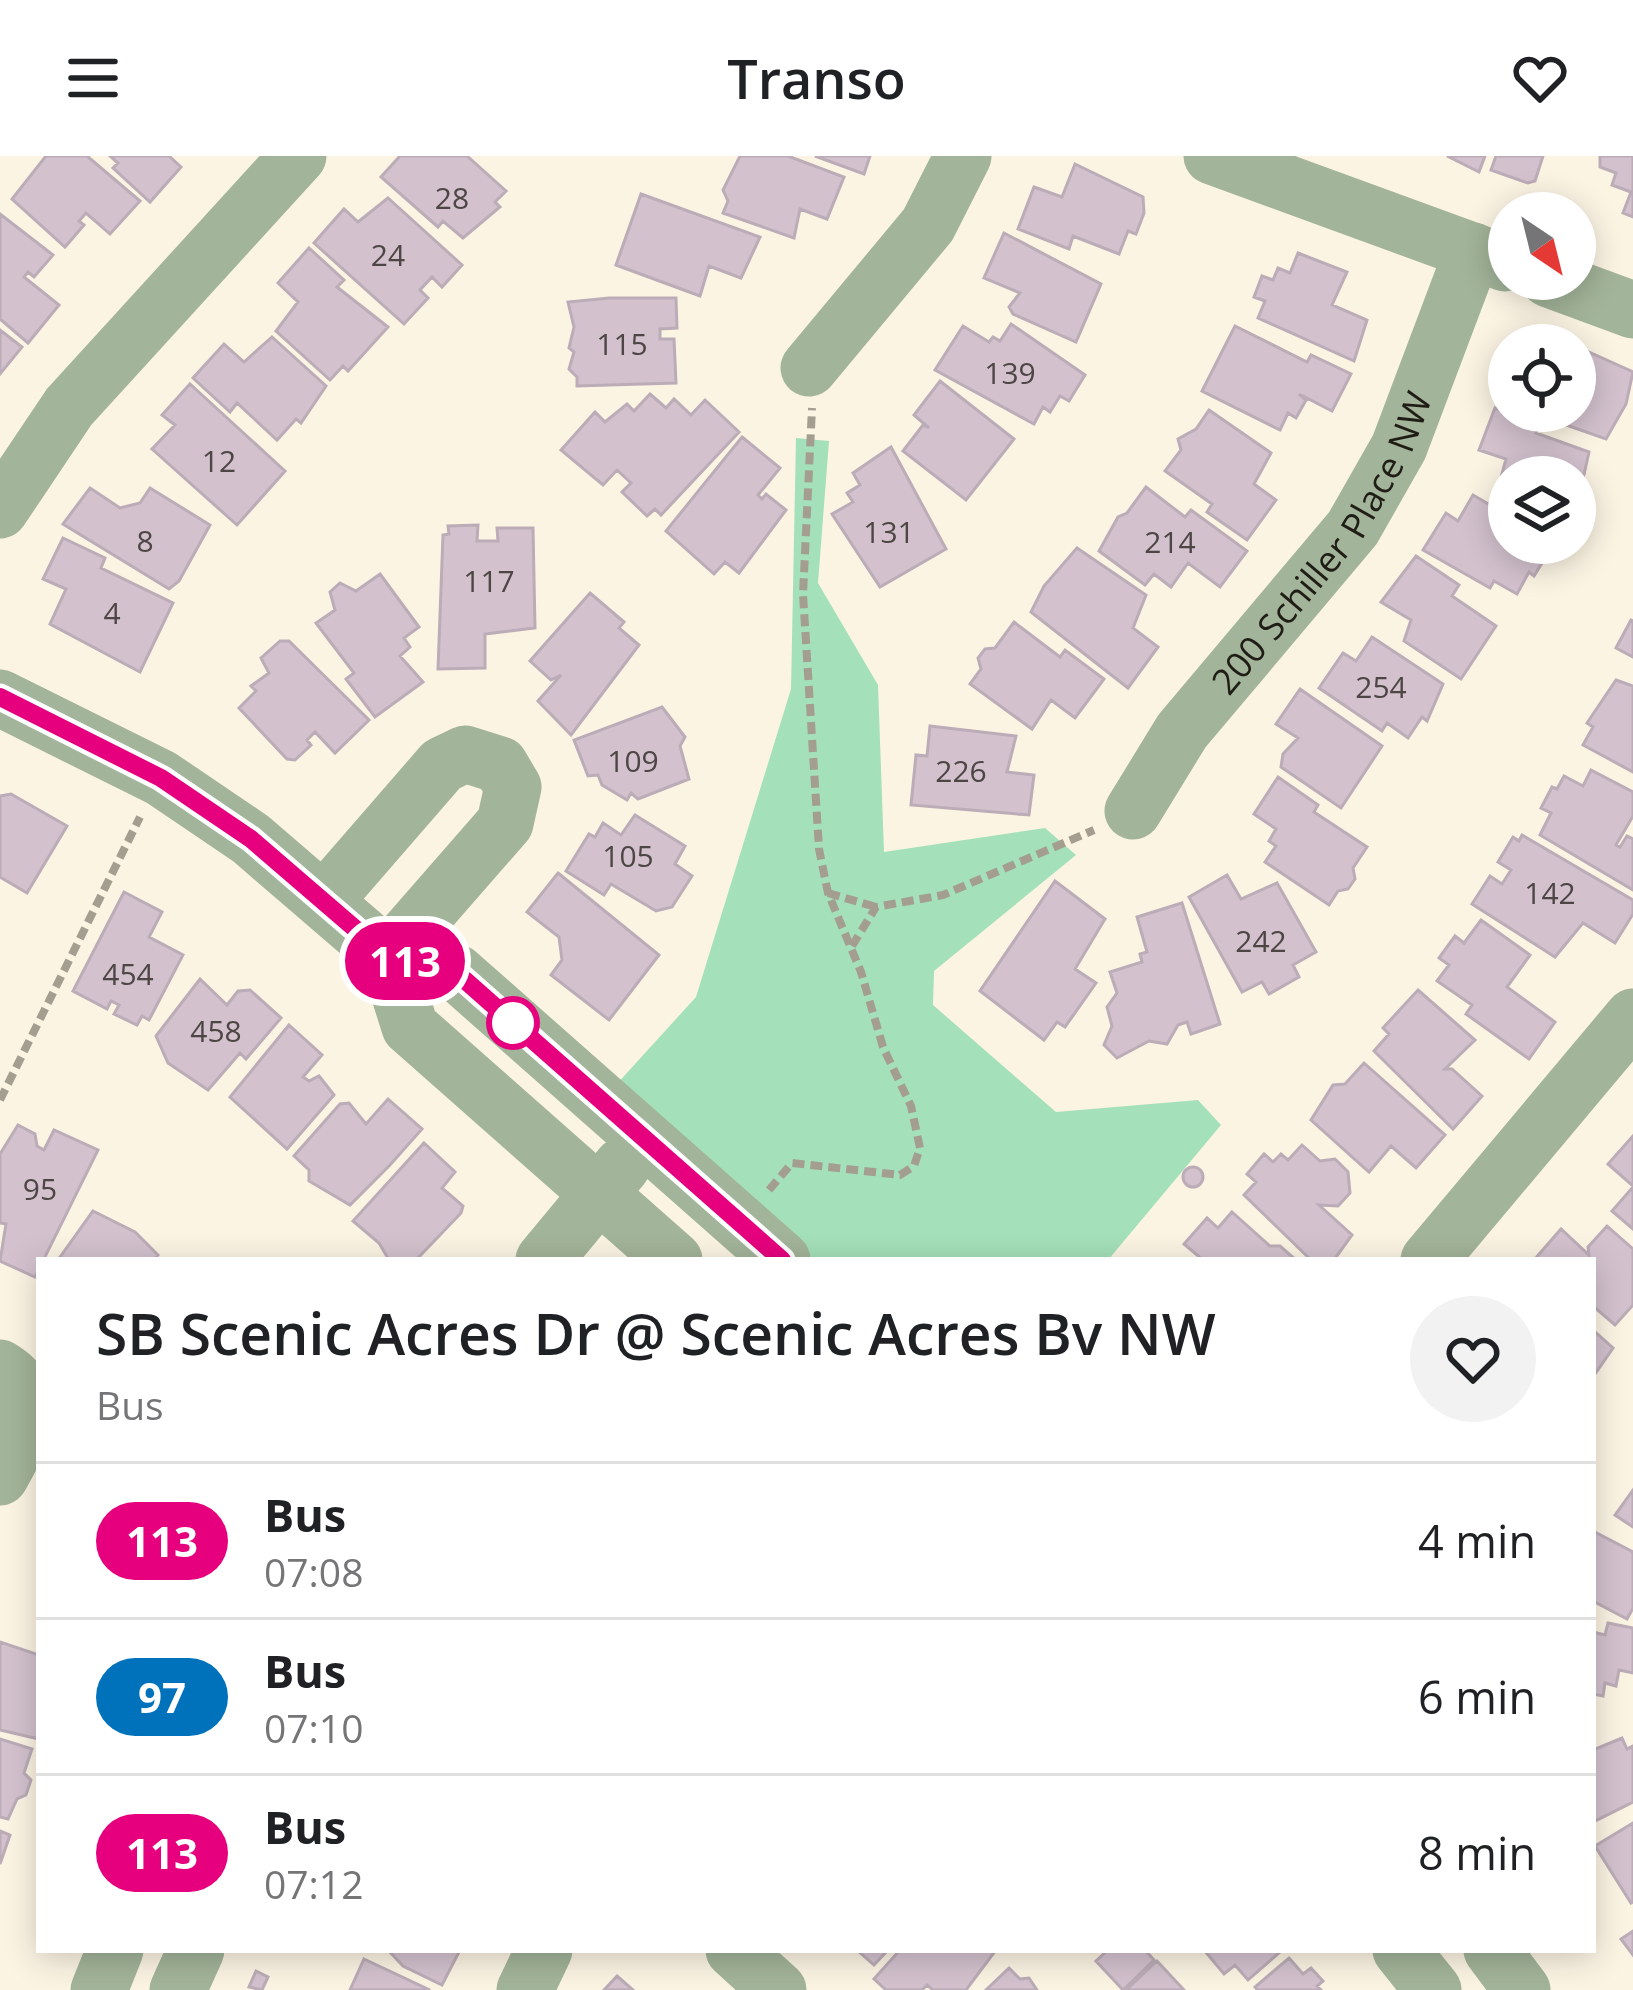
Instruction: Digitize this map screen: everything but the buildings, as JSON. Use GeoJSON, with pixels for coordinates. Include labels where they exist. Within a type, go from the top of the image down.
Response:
{"type":"FeatureCollection","features":[{"type":"Feature","properties":{"kind":"street"},"geometry":{"type":"LineString","coordinates":[[0,511],[69,407],[298,156]]}},
{"type":"Feature","properties":{"kind":"street"},"geometry":{"type":"LineString","coordinates":[[809,368],[928,225],[963,156]]}},
{"type":"Feature","properties":{"kind":"street"},"geometry":{"type":"LineString","coordinates":[[1212,156],[1488,257]]}},
{"type":"Feature","properties":{"kind":"street","name":"200 Schiller Place NW"},"geometry":{"type":"LineString","coordinates":[[1133,811],[1182,731],[1353,528],[1400,447],[1488,264]]}},
{"type":"Feature","properties":{"kind":"street"},"geometry":{"type":"LineString","coordinates":[[1596,296],[1633,310]]}},
{"type":"Feature","properties":{"kind":"street"},"geometry":{"type":"LineString","coordinates":[[0,698],[161,778],[251,839],[388,957],[458,974],[779,1257]]}},
{"type":"Feature","properties":{"kind":"street"},"geometry":{"type":"LineString","coordinates":[[324,901],[442,765],[464,754],[500,765],[514,799],[506,823],[388,957]]}},
{"type":"Feature","properties":{"kind":"street"},"geometry":{"type":"LineString","coordinates":[[388,957],[410,1027],[599,1194],[658,1255],[700,1189]]}},
{"type":"Feature","properties":{"kind":"street"},"geometry":{"type":"LineString","coordinates":[[1432,1257],[1633,1017]]}},
{"type":"Feature","properties":{"kind":"street"},"geometry":{"type":"LineString","coordinates":[[546,1257],[644,1139]]}},
{"type":"Feature","properties":{"kind":"street"},"geometry":{"type":"LineString","coordinates":[[0,1368],[17,1382],[29,1412],[26,1429],[0,1478]]}},
{"type":"Feature","properties":{"kind":"street"},"geometry":{"type":"LineString","coordinates":[[99,1990],[115,1953]]}},
{"type":"Feature","properties":{"kind":"street"},"geometry":{"type":"LineString","coordinates":[[178,1990],[195,1953]]}},
{"type":"Feature","properties":{"kind":"street"},"geometry":{"type":"LineString","coordinates":[[525,1990],[543,1953]]}},
{"type":"Feature","properties":{"kind":"street"},"geometry":{"type":"LineString","coordinates":[[737,1953],[778,1990]]}},
{"type":"Feature","properties":{"kind":"street"},"geometry":{"type":"LineString","coordinates":[[1403,1953],[1433,1990]]}},
{"type":"Feature","properties":{"kind":"street"},"geometry":{"type":"LineString","coordinates":[[1494,1953],[1522,1990]]}},
{"type":"Feature","properties":{"kind":"path"},"geometry":{"type":"LineString","coordinates":[[768,1191],[792,1163],[901,1174],[914,1166],[920,1148],[911,1106],[883,1047],[828,893],[814,789],[803,594],[814,433],[809,368]]}},
{"type":"Feature","properties":{"kind":"path"},"geometry":{"type":"LineString","coordinates":[[0,1100],[161,778]]}},
{"type":"Feature","properties":{"kind":"path"},"geometry":{"type":"LineString","coordinates":[[828,893],[876,907],[943,895],[1133,811]]}},
{"type":"Feature","properties":{"kind":"path"},"geometry":{"type":"LineString","coordinates":[[851,947],[876,907]]}},
{"type":"Feature","properties":{"kind":"green space"},"geometry":{"type":"Polygon","coordinates":[[[796,438],[829,441],[818,583],[878,685],[884,852],[1045,828],[1076,855],[934,971],[933,1005],[1056,1112],[1198,1100],[1221,1125],[1111,1257],[811,1257],[615,1086],[696,997],[791,689],[796,438]]]}},
{"type":"Feature","properties":{"kind":"bus line","name":"113"},"geometry":{"type":"LineString","coordinates":[[0,697],[161,778],[251,839],[388,957],[458,974],[779,1257]]}}]}
